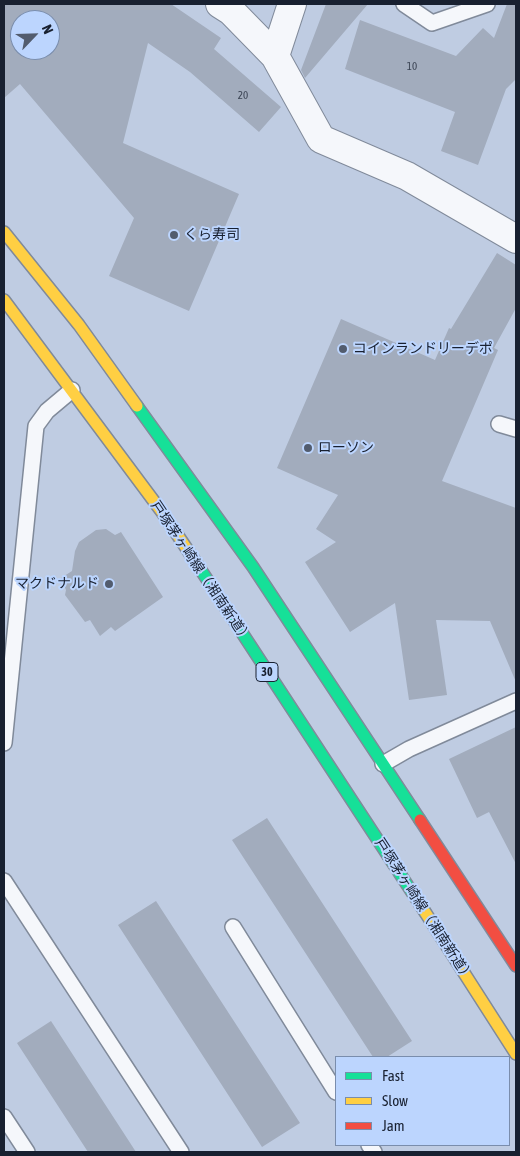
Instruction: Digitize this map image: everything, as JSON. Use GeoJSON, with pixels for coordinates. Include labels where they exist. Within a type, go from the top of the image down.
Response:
{"type":"FeatureCollection","features":[{"type":"Feature","properties":{"kind":"main road"},"geometry":{"type":"LineString","coordinates":[[4,232],[79,325],[253,567],[516,966]]}},
{"type":"Feature","properties":{"kind":"main road","name":"戸塚茅ヶ崎線（湘南新道）"},"geometry":{"type":"LineString","coordinates":[[4,300],[162,512],[346,789],[516,1054]]}},
{"type":"Feature","properties":{"kind":"street"},"geometry":{"type":"LineString","coordinates":[[220,4],[231,11],[275,56],[321,139],[407,176],[516,239]]}},
{"type":"Feature","properties":{"kind":"street"},"geometry":{"type":"LineString","coordinates":[[275,56],[292,4]]}},
{"type":"Feature","properties":{"kind":"lane"},"geometry":{"type":"LineString","coordinates":[[404,4],[432,23],[488,4]]}},
{"type":"Feature","properties":{"kind":"lane"},"geometry":{"type":"LineString","coordinates":[[4,743],[36,426],[47,411],[72,390]]}},
{"type":"Feature","properties":{"kind":"lane"},"geometry":{"type":"LineString","coordinates":[[499,424],[516,429]]}},
{"type":"Feature","properties":{"kind":"lane"},"geometry":{"type":"LineString","coordinates":[[383,764],[409,749],[516,701]]}},
{"type":"Feature","properties":{"kind":"lane"},"geometry":{"type":"LineString","coordinates":[[4,881],[181,1152]]}},
{"type":"Feature","properties":{"kind":"lane"},"geometry":{"type":"LineString","coordinates":[[233,927],[335,1090]]}},
{"type":"Feature","properties":{"kind":"lane"},"geometry":{"type":"LineString","coordinates":[[4,1117],[26,1152]]}},
{"type":"Feature","properties":{"kind":"building"},"geometry":{"type":"Polygon","coordinates":[[[4,4],[171,4],[221,38],[214,49],[281,107],[259,132],[190,72],[148,43],[123,143],[239,194],[189,311],[109,276],[134,218],[20,84],[4,98],[4,4]]]}},
{"type":"Feature","properties":{"kind":"building"},"geometry":{"type":"Polygon","coordinates":[[[326,4],[368,4],[305,78],[301,70],[326,4]]]}},
{"type":"Feature","properties":{"kind":"building"},"geometry":{"type":"Polygon","coordinates":[[[507,4],[516,4],[516,79],[506,89],[478,165],[441,151],[455,112],[345,69],[360,20],[456,56],[483,28],[494,38],[507,4]]]}},
{"type":"Feature","properties":{"kind":"building"},"geometry":{"type":"Polygon","coordinates":[[[497,253],[516,265],[516,308],[494,348],[498,350],[442,481],[516,508],[516,682],[490,621],[436,620],[447,695],[409,700],[395,603],[350,632],[305,562],[336,542],[316,529],[338,495],[277,468],[341,319],[435,360],[449,328],[451,329],[497,253]]]}},
{"type":"Feature","properties":{"kind":"building","name":"マクドナルド"},"geometry":{"type":"Polygon","coordinates":[[[106,529],[115,535],[121,532],[163,597],[115,631],[111,627],[100,636],[90,620],[85,622],[65,595],[66,590],[61,578],[72,571],[75,551],[79,542],[96,530],[106,529]]]}},
{"type":"Feature","properties":{"kind":"building"},"geometry":{"type":"Polygon","coordinates":[[[516,727],[516,864],[489,812],[477,818],[449,759],[516,727]]]}},
{"type":"Feature","properties":{"kind":"building"},"geometry":{"type":"Polygon","coordinates":[[[267,818],[412,1041],[389,1056],[372,1056],[232,840],[267,818]]]}},
{"type":"Feature","properties":{"kind":"building"},"geometry":{"type":"Polygon","coordinates":[[[156,901],[300,1123],[262,1147],[118,925],[156,901]]]}},
{"type":"Feature","properties":{"kind":"building"},"geometry":{"type":"Polygon","coordinates":[[[51,1021],[136,1152],[88,1152],[17,1043],[51,1021]]]}},
{"type":"Feature","properties":{"kind":"traffic: fast"},"geometry":{"type":"LineString","coordinates":[[137,406],[253,567],[420,820]]}},
{"type":"Feature","properties":{"kind":"traffic: fast"},"geometry":{"type":"LineString","coordinates":[[195,561],[425,912]]}},
{"type":"Feature","properties":{"kind":"traffic: slow"},"geometry":{"type":"LineString","coordinates":[[4,232],[79,325],[137,406]]}},
{"type":"Feature","properties":{"kind":"traffic: slow"},"geometry":{"type":"LineString","coordinates":[[4,300],[162,512],[195,561]]}},
{"type":"Feature","properties":{"kind":"traffic: slow"},"geometry":{"type":"LineString","coordinates":[[425,912],[516,1054]]}},
{"type":"Feature","properties":{"kind":"traffic: jam"},"geometry":{"type":"LineString","coordinates":[[420,820],[516,966]]}},
{"type":"Feature","properties":{"kind":"place","name":"くら寿司"},"geometry":{"type":"Point","coordinates":[174,235]}},
{"type":"Feature","properties":{"kind":"place","name":"コインランドリーデポ"},"geometry":{"type":"Point","coordinates":[343,349]}},
{"type":"Feature","properties":{"kind":"place","name":"ローソン"},"geometry":{"type":"Point","coordinates":[308,448]}},
{"type":"Feature","properties":{"kind":"place","name":"マクドナルド"},"geometry":{"type":"Point","coordinates":[109,584]}}]}
